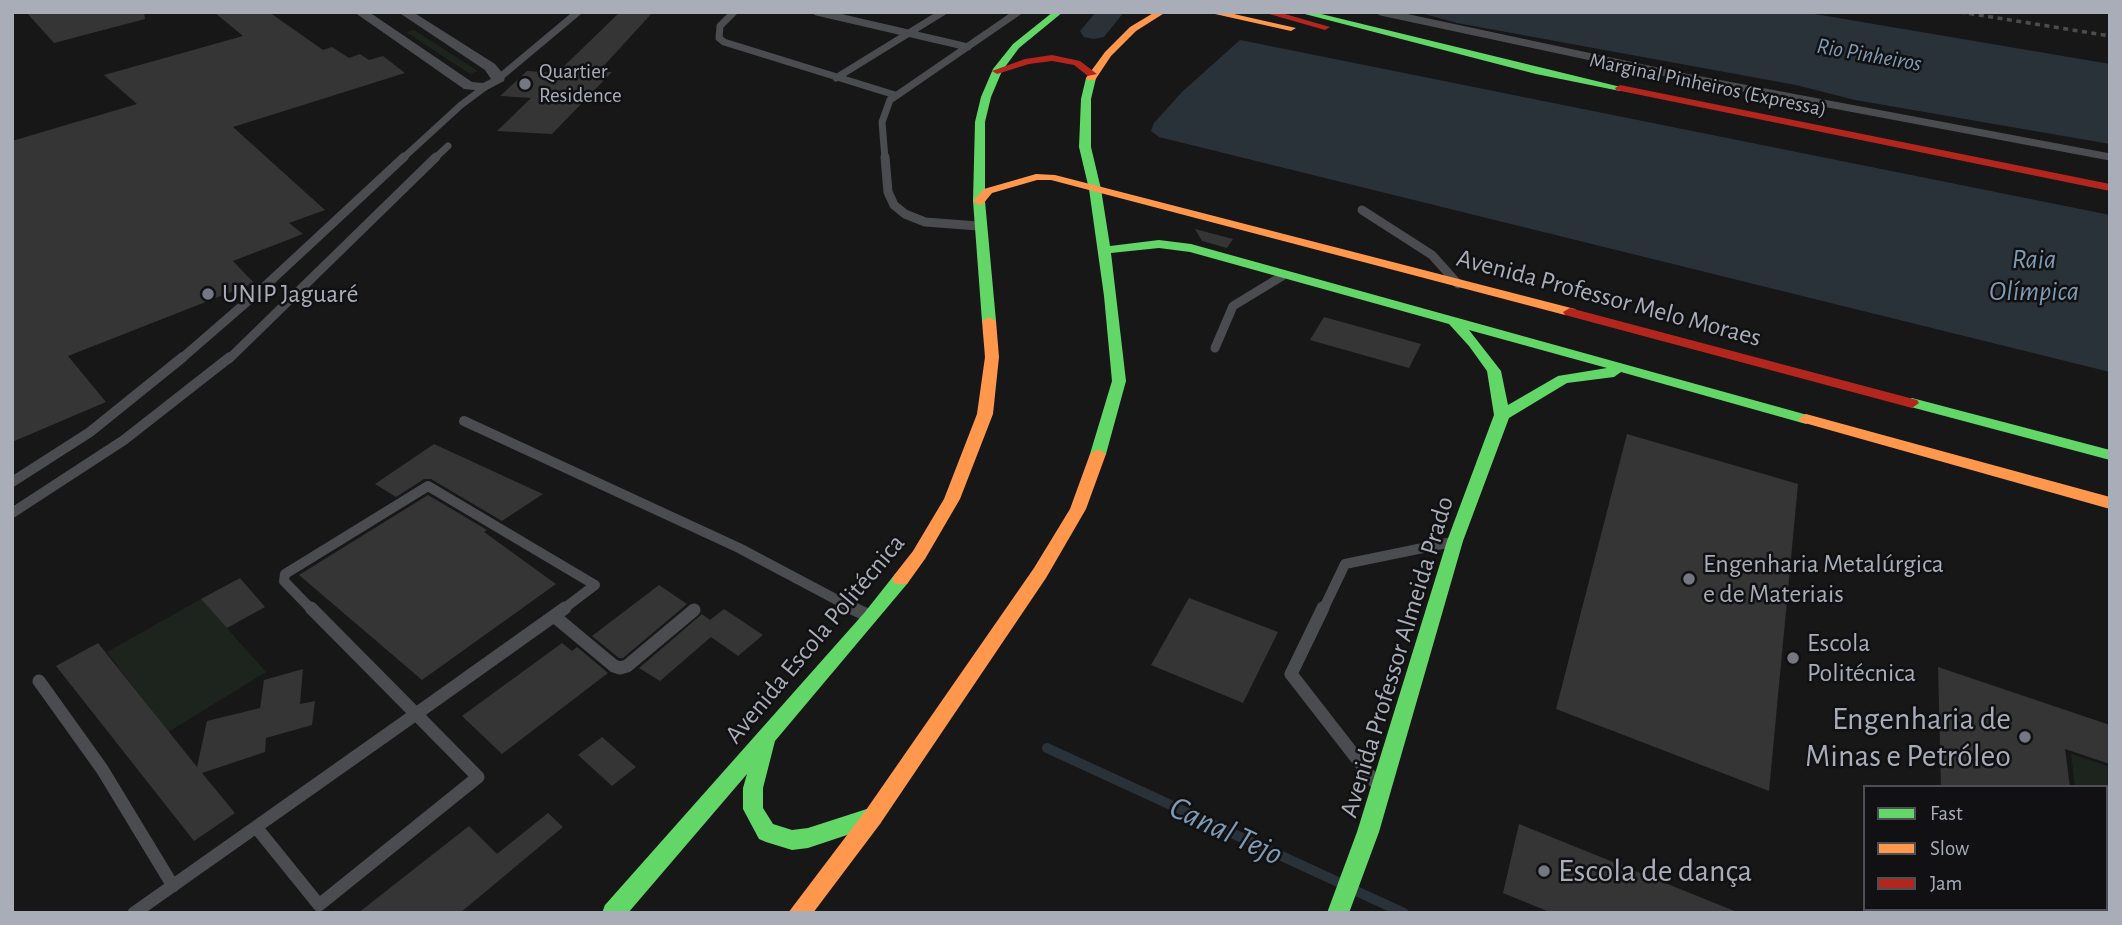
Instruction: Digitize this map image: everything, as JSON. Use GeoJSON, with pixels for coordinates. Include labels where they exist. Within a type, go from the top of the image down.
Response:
{"type":"FeatureCollection","features":[{"type":"Feature","properties":{"kind":"main road","name":"Avenida Escola Politécnica"},"geometry":{"type":"LineString","coordinates":[[612,913],[871,617],[919,555],[952,499],[985,414],[992,357],[979,201],[980,122],[986,97],[998,71],[1016,46],[1059,12]]}},
{"type":"Feature","properties":{"kind":"main road"},"geometry":{"type":"LineString","coordinates":[[799,913],[873,817],[1040,573],[1078,509],[1104,438],[1119,381],[1104,250],[1095,189],[1085,147],[1084,125],[1092,74],[1133,29],[1162,12]]}},
{"type":"Feature","properties":{"kind":"main road"},"geometry":{"type":"LineString","coordinates":[[1210,12],[1536,71]]}},
{"type":"Feature","properties":{"kind":"main road"},"geometry":{"type":"LineString","coordinates":[[1266,12],[1398,46]]}},
{"type":"Feature","properties":{"kind":"main road","name":"Marginal Pinheiros (Expressa)"},"geometry":{"type":"LineString","coordinates":[[1301,12],[1536,71],[2110,188]]}},
{"type":"Feature","properties":{"kind":"main road"},"geometry":{"type":"LineString","coordinates":[[998,71],[1028,61],[1052,58],[1077,63],[1092,74]]}},
{"type":"Feature","properties":{"kind":"main road","name":"Avenida Professor Melo Moraes"},"geometry":{"type":"LineString","coordinates":[[979,201],[988,191],[1036,177],[1051,177],[2110,455]]}},
{"type":"Feature","properties":{"kind":"main road"},"geometry":{"type":"LineString","coordinates":[[1104,250],[1141,245],[1174,245],[2110,503]]}},
{"type":"Feature","properties":{"kind":"main road"},"geometry":{"type":"LineString","coordinates":[[1320,285],[1311,276],[1310,263],[1318,253],[1333,250]]}},
{"type":"Feature","properties":{"kind":"main road","name":"Avenida Professor Almeida Prado"},"geometry":{"type":"LineString","coordinates":[[1338,913],[1368,832],[1455,541],[1502,415],[1499,385],[1494,371],[1474,343],[1454,322]]}},
{"type":"Feature","properties":{"kind":"main road"},"geometry":{"type":"LineString","coordinates":[[1502,415],[1563,379],[1626,370]]}},
{"type":"Feature","properties":{"kind":"main road"},"geometry":{"type":"LineString","coordinates":[[768,737],[753,788],[753,809],[766,832],[792,840],[808,838],[873,817]]}},
{"type":"Feature","properties":{"kind":"street"},"geometry":{"type":"LineString","coordinates":[[360,12],[382,27],[469,86],[485,87],[499,78],[490,68],[408,15],[382,27]]}},
{"type":"Feature","properties":{"kind":"lane"},"geometry":{"type":"LineString","coordinates":[[499,78],[578,12]]}},
{"type":"Feature","properties":{"kind":"lane"},"geometry":{"type":"LineString","coordinates":[[734,12],[720,26],[719,38],[724,42],[895,95],[905,91],[1018,12]]}},
{"type":"Feature","properties":{"kind":"lane"},"geometry":{"type":"LineString","coordinates":[[817,12],[968,47]]}},
{"type":"Feature","properties":{"kind":"lane"},"geometry":{"type":"LineString","coordinates":[[836,78],[943,12]]}},
{"type":"Feature","properties":{"kind":"lane"},"geometry":{"type":"LineString","coordinates":[[1381,12],[1685,77],[2110,157]]}},
{"type":"Feature","properties":{"kind":"lane"},"geometry":{"type":"LineString","coordinates":[[12,482],[90,432],[166,372],[264,287],[461,105],[485,87]]}},
{"type":"Feature","properties":{"kind":"lane"},"geometry":{"type":"LineString","coordinates":[[890,104],[897,102],[905,91]]}},
{"type":"Feature","properties":{"kind":"lane"},"geometry":{"type":"LineString","coordinates":[[895,95],[882,122],[888,192],[894,205],[905,214],[925,222],[981,227]]}},
{"type":"Feature","properties":{"kind":"lane"},"geometry":{"type":"LineString","coordinates":[[12,513],[124,440],[224,363],[448,146]]}},
{"type":"Feature","properties":{"kind":"lane"},"geometry":{"type":"LineString","coordinates":[[1362,210],[1432,256],[1458,284]]}},
{"type":"Feature","properties":{"kind":"lane"},"geometry":{"type":"LineString","coordinates":[[1215,348],[1233,306],[1284,275]]}},
{"type":"Feature","properties":{"kind":"lane"},"geometry":{"type":"LineString","coordinates":[[464,421],[739,548],[816,591],[871,617]]}},
{"type":"Feature","properties":{"kind":"lane"},"geometry":{"type":"LineString","coordinates":[[134,913],[173,886],[256,827],[416,714],[554,616],[594,585],[428,486],[285,574],[284,581],[416,714],[477,773],[478,777],[323,903],[317,904],[256,827]]}},
{"type":"Feature","properties":{"kind":"lane"},"geometry":{"type":"LineString","coordinates":[[1380,788],[1291,674],[1345,564],[1455,541]]}},
{"type":"Feature","properties":{"kind":"lane"},"geometry":{"type":"LineString","coordinates":[[554,616],[614,666],[620,668],[627,666],[694,610]]}},
{"type":"Feature","properties":{"kind":"lane"},"geometry":{"type":"LineString","coordinates":[[39,681],[102,769],[173,886]]}},
{"type":"Feature","properties":{"kind":"shaded area"},"geometry":{"type":"Polygon","coordinates":[[[414,30],[478,71],[470,74],[406,32],[414,30]]]}},
{"type":"Feature","properties":{"kind":"shaded area"},"geometry":{"type":"Polygon","coordinates":[[[201,599],[266,672],[168,732],[107,652],[201,599]]]}},
{"type":"Feature","properties":{"kind":"shaded area"},"geometry":{"type":"Polygon","coordinates":[[[2071,754],[2110,767],[2110,913],[2090,911],[2108,911],[2108,785],[2075,785],[2071,754]]]}},
{"type":"Feature","properties":{"kind":"water","name":"Rio Pinheiros"},"geometry":{"type":"Polygon","coordinates":[[[1417,12],[1803,12],[2110,64],[2110,144],[1855,100],[1796,85],[1457,23],[1417,12]]]}},
{"type":"Feature","properties":{"kind":"water","name":"Raia Olímpica"},"geometry":{"type":"Polygon","coordinates":[[[1240,40],[2110,215],[2110,372],[1159,137],[1151,131],[1154,123],[1183,91],[1240,40]]]}},
{"type":"Feature","properties":{"kind":"building"},"geometry":{"type":"Polygon","coordinates":[[[26,12],[144,12],[145,19],[54,43],[26,12]]]}},
{"type":"Feature","properties":{"kind":"building"},"geometry":{"type":"Polygon","coordinates":[[[214,12],[269,12],[323,50],[332,47],[349,58],[360,54],[369,60],[383,56],[405,73],[233,127],[325,210],[289,223],[303,234],[233,261],[254,283],[68,356],[106,402],[12,442],[12,141],[137,104],[104,75],[243,36],[214,12]]]}},
{"type":"Feature","properties":{"kind":"building"},"geometry":{"type":"Polygon","coordinates":[[[620,12],[653,12],[599,71],[612,72],[552,134],[497,131],[531,98],[500,96],[527,71],[557,73],[620,12]]]}},
{"type":"Feature","properties":{"kind":"building"},"geometry":{"type":"Polygon","coordinates":[[[1195,229],[1233,239],[1227,248],[1202,241],[1195,229]]]}},
{"type":"Feature","properties":{"kind":"building"},"geometry":{"type":"Polygon","coordinates":[[[1324,317],[1421,344],[1409,368],[1310,340],[1324,317]]]}},
{"type":"Feature","properties":{"kind":"building","name":"Engenharia Metalúrgica e de Materiais"},"geometry":{"type":"Polygon","coordinates":[[[1627,434],[1798,484],[1769,791],[1556,709],[1627,434]]]}},
{"type":"Feature","properties":{"kind":"building"},"geometry":{"type":"Polygon","coordinates":[[[434,444],[543,494],[502,521],[431,479],[424,479],[396,497],[375,484],[434,444]]]}},
{"type":"Feature","properties":{"kind":"building"},"geometry":{"type":"Polygon","coordinates":[[[428,495],[487,530],[484,532],[556,584],[422,680],[299,575],[428,495]]]}},
{"type":"Feature","properties":{"kind":"building"},"geometry":{"type":"Polygon","coordinates":[[[240,578],[265,607],[227,628],[201,599],[240,578]]]}},
{"type":"Feature","properties":{"kind":"building"},"geometry":{"type":"Polygon","coordinates":[[[659,585],[687,604],[623,658],[619,658],[592,636],[659,585]]]}},
{"type":"Feature","properties":{"kind":"building"},"geometry":{"type":"Polygon","coordinates":[[[1189,598],[1278,632],[1243,703],[1151,665],[1189,598]]]}},
{"type":"Feature","properties":{"kind":"building"},"geometry":{"type":"Polygon","coordinates":[[[724,609],[763,635],[738,656],[711,637],[660,681],[639,668],[702,614],[710,620],[724,609]]]}},
{"type":"Feature","properties":{"kind":"building"},"geometry":{"type":"Polygon","coordinates":[[[98,643],[197,767],[207,721],[260,708],[264,680],[303,669],[300,704],[315,701],[312,725],[266,738],[265,752],[202,773],[235,813],[194,841],[56,666],[98,643]]]}},
{"type":"Feature","properties":{"kind":"building"},"geometry":{"type":"Polygon","coordinates":[[[562,643],[572,651],[577,647],[608,673],[502,754],[462,716],[562,643]]]}},
{"type":"Feature","properties":{"kind":"building","name":"Engenharia de Minas e Petróleo"},"geometry":{"type":"Polygon","coordinates":[[[1938,667],[2110,725],[2110,764],[2065,749],[2070,785],[1941,785],[1938,667]]]}},
{"type":"Feature","properties":{"kind":"building"},"geometry":{"type":"Polygon","coordinates":[[[602,737],[636,767],[612,786],[578,755],[602,737]]]}},
{"type":"Feature","properties":{"kind":"building"},"geometry":{"type":"Polygon","coordinates":[[[548,813],[563,827],[460,913],[358,913],[469,826],[497,854],[548,813]]]}},
{"type":"Feature","properties":{"kind":"building"},"geometry":{"type":"Polygon","coordinates":[[[1519,824],[1737,913],[1552,913],[1503,893],[1519,824]]]}},
{"type":"Feature","properties":{"kind":"waterway"},"geometry":{"type":"LineString","coordinates":[[1094,31],[1111,12]]}},
{"type":"Feature","properties":{"kind":"waterway","name":"Canal Tejo"},"geometry":{"type":"LineString","coordinates":[[1047,748],[1338,882]]}},
{"type":"Feature","properties":{"kind":"waterway","name":"Canal Tejo"},"geometry":{"type":"LineString","coordinates":[[1356,891],[1404,913]]}},
{"type":"Feature","properties":{"kind":"railway"},"geometry":{"type":"LineString","coordinates":[[1960,12],[2110,36]]}},
{"type":"Feature","properties":{"kind":"traffic: fast"},"geometry":{"type":"LineString","coordinates":[[989,321],[979,201],[980,122],[986,97],[997,71],[1016,46],[1059,12]]}},
{"type":"Feature","properties":{"kind":"traffic: fast"},"geometry":{"type":"LineString","coordinates":[[1301,12],[1536,71],[1620,88]]}},
{"type":"Feature","properties":{"kind":"traffic: fast"},"geometry":{"type":"LineString","coordinates":[[1091,78],[1086,99],[1085,147],[1095,189],[1111,296],[1119,381],[1098,454]]}},
{"type":"Feature","properties":{"kind":"traffic: fast"},"geometry":{"type":"LineString","coordinates":[[1104,250],[1159,244],[1191,248],[1806,419]]}},
{"type":"Feature","properties":{"kind":"traffic: fast"},"geometry":{"type":"LineString","coordinates":[[1338,913],[1368,832],[1455,541],[1502,415],[1494,371],[1474,343],[1454,322]]}},
{"type":"Feature","properties":{"kind":"traffic: fast"},"geometry":{"type":"LineString","coordinates":[[1502,415],[1563,379],[1614,372]]}},
{"type":"Feature","properties":{"kind":"traffic: fast"},"geometry":{"type":"LineString","coordinates":[[1912,403],[2110,455]]}},
{"type":"Feature","properties":{"kind":"traffic: fast"},"geometry":{"type":"LineString","coordinates":[[613,913],[901,579]]}},
{"type":"Feature","properties":{"kind":"traffic: fast"},"geometry":{"type":"LineString","coordinates":[[766,743],[753,788],[753,809],[766,832],[792,840],[808,838],[873,817]]}},
{"type":"Feature","properties":{"kind":"traffic: slow"},"geometry":{"type":"LineString","coordinates":[[1091,78],[1108,54],[1133,29],[1162,12]]}},
{"type":"Feature","properties":{"kind":"traffic: slow"},"geometry":{"type":"LineString","coordinates":[[1210,12],[1291,28]]}},
{"type":"Feature","properties":{"kind":"traffic: slow"},"geometry":{"type":"LineString","coordinates":[[979,201],[988,191],[1036,177],[1051,177],[1095,189]]}},
{"type":"Feature","properties":{"kind":"traffic: slow"},"geometry":{"type":"LineString","coordinates":[[1095,189],[1570,312]]}},
{"type":"Feature","properties":{"kind":"traffic: slow"},"geometry":{"type":"LineString","coordinates":[[901,579],[919,555],[952,499],[985,414],[992,357],[989,321]]}},
{"type":"Feature","properties":{"kind":"traffic: slow"},"geometry":{"type":"LineString","coordinates":[[1806,419],[2110,503]]}},
{"type":"Feature","properties":{"kind":"traffic: slow"},"geometry":{"type":"LineString","coordinates":[[799,913],[873,817],[1040,573],[1078,509],[1098,454]]}},
{"type":"Feature","properties":{"kind":"traffic: jam"},"geometry":{"type":"LineString","coordinates":[[1266,12],[1325,27]]}},
{"type":"Feature","properties":{"kind":"traffic: jam"},"geometry":{"type":"LineString","coordinates":[[997,71],[1028,61],[1052,58],[1077,63],[1092,74]]}},
{"type":"Feature","properties":{"kind":"traffic: jam"},"geometry":{"type":"LineString","coordinates":[[1620,88],[2110,188]]}},
{"type":"Feature","properties":{"kind":"traffic: jam"},"geometry":{"type":"LineString","coordinates":[[1570,312],[1912,403]]}},
{"type":"Feature","properties":{"kind":"place","name":"Quartier Residence"},"geometry":{"type":"Point","coordinates":[525,84]}},
{"type":"Feature","properties":{"kind":"place","name":"UNIP Jaguaré"},"geometry":{"type":"Point","coordinates":[208,294]}},
{"type":"Feature","properties":{"kind":"place","name":"Engenharia Metalúrgica e de Materiais"},"geometry":{"type":"Point","coordinates":[1689,579]}},
{"type":"Feature","properties":{"kind":"place","name":"Escola Politécnica"},"geometry":{"type":"Point","coordinates":[1793,658]}},
{"type":"Feature","properties":{"kind":"place","name":"Engenharia de Minas e Petróleo"},"geometry":{"type":"Point","coordinates":[2025,737]}},
{"type":"Feature","properties":{"kind":"place","name":"Escola de dança"},"geometry":{"type":"Point","coordinates":[1544,871]}}]}
